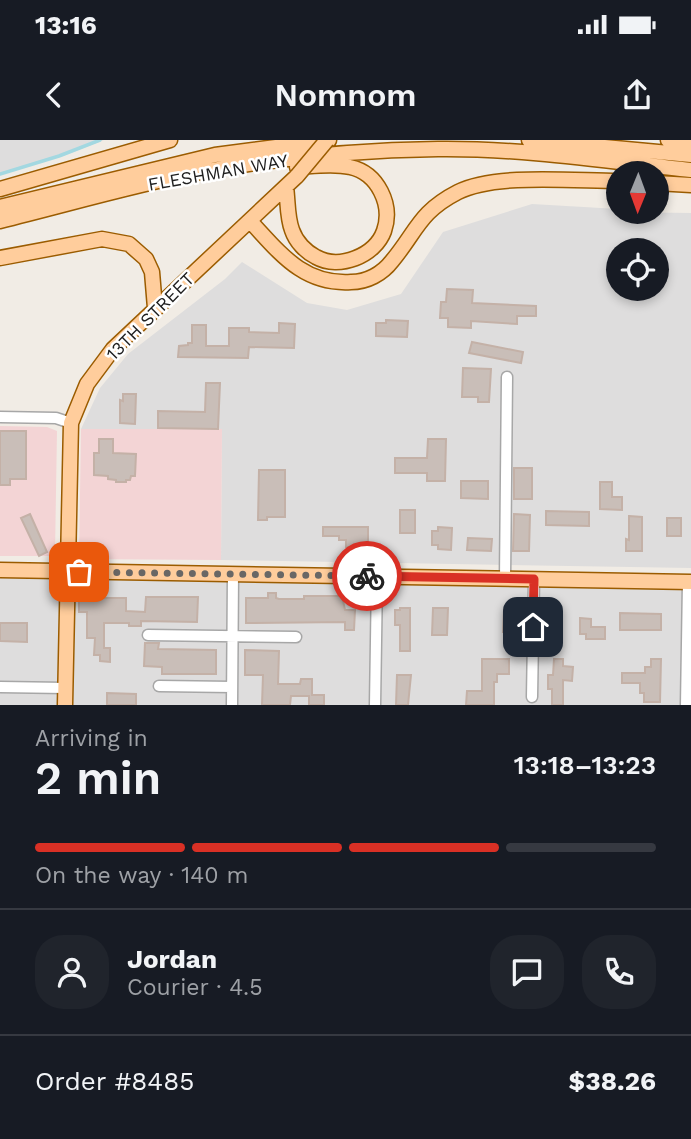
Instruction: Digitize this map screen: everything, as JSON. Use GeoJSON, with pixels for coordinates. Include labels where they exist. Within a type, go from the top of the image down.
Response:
{"type":"FeatureCollection","features":[{"type":"Feature","properties":{"kind":"main road"},"geometry":{"type":"LineString","coordinates":[[0,189],[170,140]]}},
{"type":"Feature","properties":{"kind":"main road","name":"13TH STREET"},"geometry":{"type":"LineString","coordinates":[[65,705],[71,423],[87,384],[113,349],[291,182],[328,140]]}},
{"type":"Feature","properties":{"kind":"main road","name":"FLESHMAN WAY"},"geometry":{"type":"LineString","coordinates":[[0,206],[215,155],[328,140]]}},
{"type":"Feature","properties":{"kind":"main road"},"geometry":{"type":"LineString","coordinates":[[529,140],[691,155]]}},
{"type":"Feature","properties":{"kind":"main road"},"geometry":{"type":"LineString","coordinates":[[668,140],[691,145]]}},
{"type":"Feature","properties":{"kind":"main road","name":"FLESHMAN WAY"},"geometry":{"type":"LineString","coordinates":[[0,222],[194,173],[335,153],[440,149],[518,151],[691,170]]}},
{"type":"Feature","properties":{"kind":"main road"},"geometry":{"type":"LineString","coordinates":[[194,173],[290,167],[351,167],[366,174],[377,184],[383,196],[386,220],[383,232],[368,250],[357,257],[334,263],[308,253],[291,229],[291,182]]}},
{"type":"Feature","properties":{"kind":"main road"},"geometry":{"type":"LineString","coordinates":[[250,221],[283,257],[308,274],[330,283],[360,282],[372,278],[390,264],[430,209],[466,189],[482,184],[514,181],[606,181]]}},
{"type":"Feature","properties":{"kind":"main road"},"geometry":{"type":"LineString","coordinates":[[669,184],[691,185]]}},
{"type":"Feature","properties":{"kind":"main road"},"geometry":{"type":"LineString","coordinates":[[0,258],[102,239],[118,240],[129,244],[146,259],[152,272],[155,308]]}},
{"type":"Feature","properties":{"kind":"main road"},"geometry":{"type":"LineString","coordinates":[[0,570],[690,582]]}},
{"type":"Feature","properties":{"kind":"street"},"geometry":{"type":"LineString","coordinates":[[505,579],[507,377]]}},
{"type":"Feature","properties":{"kind":"street"},"geometry":{"type":"LineString","coordinates":[[0,416],[56,418],[71,423]]}},
{"type":"Feature","properties":{"kind":"street"},"geometry":{"type":"LineString","coordinates":[[232,705],[233,574]]}},
{"type":"Feature","properties":{"kind":"street"},"geometry":{"type":"LineString","coordinates":[[375,705],[377,577]]}},
{"type":"Feature","properties":{"kind":"street"},"geometry":{"type":"LineString","coordinates":[[532,698],[534,579]]}},
{"type":"Feature","properties":{"kind":"street"},"geometry":{"type":"LineString","coordinates":[[686,705],[690,582]]}},
{"type":"Feature","properties":{"kind":"street"},"geometry":{"type":"LineString","coordinates":[[148,635],[296,637]]}},
{"type":"Feature","properties":{"kind":"street"},"geometry":{"type":"LineString","coordinates":[[159,686],[232,687]]}},
{"type":"Feature","properties":{"kind":"street"},"geometry":{"type":"LineString","coordinates":[[0,687],[65,688]]}},
{"type":"Feature","properties":{"kind":"shaded area"},"geometry":{"type":"Polygon","coordinates":[[[0,140],[104,140],[63,156],[0,174],[0,140]]]}},
{"type":"Feature","properties":{"kind":"shaded area"},"geometry":{"type":"Polygon","coordinates":[[[532,204],[606,208],[606,224],[669,224],[669,213],[691,213],[691,568],[221,560],[222,430],[81,429],[100,388],[128,354],[225,279],[242,262],[307,303],[347,310],[401,294],[443,232],[532,204]]]}},
{"type":"Feature","properties":{"kind":"shaded area"},"geometry":{"type":"Polygon","coordinates":[[[0,426],[47,427],[57,431],[55,553],[52,556],[0,556],[0,426]]]}},
{"type":"Feature","properties":{"kind":"shaded area"},"geometry":{"type":"Polygon","coordinates":[[[81,429],[222,429],[221,560],[79,559],[81,429]]]}},
{"type":"Feature","properties":{"kind":"shaded area"},"geometry":{"type":"Polygon","coordinates":[[[0,570],[691,582],[691,705],[0,705],[0,570]]]}},
{"type":"Feature","properties":{"kind":"building"},"geometry":{"type":"Polygon","coordinates":[[[447,289],[473,290],[472,303],[536,306],[536,316],[517,316],[517,324],[471,321],[471,328],[448,327],[448,318],[440,318],[441,302],[446,302],[447,289]]]}},
{"type":"Feature","properties":{"kind":"building"},"geometry":{"type":"Polygon","coordinates":[[[386,320],[408,321],[407,337],[376,336],[376,323],[386,323],[386,320]]]}},
{"type":"Feature","properties":{"kind":"building"},"geometry":{"type":"Polygon","coordinates":[[[279,323],[295,324],[294,348],[249,347],[248,358],[178,357],[179,346],[192,343],[192,325],[206,325],[206,346],[229,346],[229,328],[279,333],[279,323]]]}},
{"type":"Feature","properties":{"kind":"building"},"geometry":{"type":"Polygon","coordinates":[[[472,342],[523,352],[521,363],[469,353],[472,342]]]}},
{"type":"Feature","properties":{"kind":"building"},"geometry":{"type":"Polygon","coordinates":[[[463,368],[491,369],[489,402],[478,402],[478,397],[462,397],[463,368]]]}},
{"type":"Feature","properties":{"kind":"building"},"geometry":{"type":"Polygon","coordinates":[[[206,383],[220,383],[218,429],[158,428],[158,411],[205,412],[206,383]]]}},
{"type":"Feature","properties":{"kind":"building"},"geometry":{"type":"Polygon","coordinates":[[[123,394],[136,394],[135,424],[120,423],[120,400],[123,401],[123,394]]]}},
{"type":"Feature","properties":{"kind":"building"},"geometry":{"type":"Polygon","coordinates":[[[0,431],[26,431],[26,479],[10,479],[10,485],[0,485],[0,431]]]}},
{"type":"Feature","properties":{"kind":"building"},"geometry":{"type":"Polygon","coordinates":[[[99,439],[113,439],[113,453],[136,454],[135,476],[131,476],[126,482],[116,482],[108,479],[108,476],[94,475],[94,453],[99,453],[99,439]]]}},
{"type":"Feature","properties":{"kind":"building"},"geometry":{"type":"Polygon","coordinates":[[[428,439],[446,439],[445,481],[427,481],[427,473],[395,473],[395,458],[427,458],[428,439]]]}},
{"type":"Feature","properties":{"kind":"building"},"geometry":{"type":"Polygon","coordinates":[[[514,468],[532,468],[532,499],[514,499],[514,468]]]}},
{"type":"Feature","properties":{"kind":"building"},"geometry":{"type":"Polygon","coordinates":[[[259,470],[285,470],[285,517],[258,520],[259,470]]]}},
{"type":"Feature","properties":{"kind":"building"},"geometry":{"type":"Polygon","coordinates":[[[461,481],[488,481],[488,499],[461,498],[461,481]]]}},
{"type":"Feature","properties":{"kind":"building"},"geometry":{"type":"Polygon","coordinates":[[[600,482],[612,482],[612,497],[622,497],[622,510],[600,509],[600,482]]]}},
{"type":"Feature","properties":{"kind":"building"},"geometry":{"type":"Polygon","coordinates":[[[400,510],[415,510],[415,533],[400,533],[400,510]]]}},
{"type":"Feature","properties":{"kind":"building"},"geometry":{"type":"Polygon","coordinates":[[[546,511],[589,512],[589,526],[546,525],[546,511]]]}},
{"type":"Feature","properties":{"kind":"building"},"geometry":{"type":"Polygon","coordinates":[[[30,514],[47,552],[39,556],[21,518],[30,514]]]}},
{"type":"Feature","properties":{"kind":"building"},"geometry":{"type":"Polygon","coordinates":[[[514,514],[530,515],[529,551],[513,551],[514,514]]]}},
{"type":"Feature","properties":{"kind":"building"},"geometry":{"type":"Polygon","coordinates":[[[629,516],[642,517],[642,551],[626,551],[629,516]]]}},
{"type":"Feature","properties":{"kind":"building"},"geometry":{"type":"Polygon","coordinates":[[[667,518],[681,518],[681,536],[667,536],[667,518]]]}},
{"type":"Feature","properties":{"kind":"building"},"geometry":{"type":"Polygon","coordinates":[[[323,527],[368,527],[368,547],[346,547],[346,540],[339,540],[339,536],[323,536],[323,527]]]}},
{"type":"Feature","properties":{"kind":"building"},"geometry":{"type":"Polygon","coordinates":[[[438,527],[452,528],[451,550],[438,549],[438,545],[432,545],[432,531],[438,531],[438,527]]]}},
{"type":"Feature","properties":{"kind":"building"},"geometry":{"type":"Polygon","coordinates":[[[468,538],[492,539],[491,551],[467,550],[468,538]]]}},
{"type":"Feature","properties":{"kind":"building"},"geometry":{"type":"Polygon","coordinates":[[[79,586],[104,587],[104,598],[126,598],[126,611],[145,612],[146,597],[198,597],[197,622],[141,621],[141,626],[104,623],[104,648],[110,648],[110,662],[100,661],[100,655],[94,655],[95,638],[87,638],[87,612],[79,612],[79,586]]]}},
{"type":"Feature","properties":{"kind":"building"},"geometry":{"type":"Polygon","coordinates":[[[268,593],[276,593],[276,598],[279,599],[342,596],[345,610],[355,610],[354,630],[345,630],[345,622],[246,623],[246,598],[268,598],[268,593]]]}},
{"type":"Feature","properties":{"kind":"building"},"geometry":{"type":"Polygon","coordinates":[[[510,606],[519,606],[519,636],[503,632],[504,610],[510,610],[510,606]]]}},
{"type":"Feature","properties":{"kind":"building"},"geometry":{"type":"Polygon","coordinates":[[[410,608],[410,651],[400,651],[400,625],[395,625],[395,610],[410,608]]]}},
{"type":"Feature","properties":{"kind":"building"},"geometry":{"type":"Polygon","coordinates":[[[433,608],[448,608],[447,635],[432,635],[433,608]]]}},
{"type":"Feature","properties":{"kind":"building"},"geometry":{"type":"Polygon","coordinates":[[[620,613],[661,614],[661,630],[620,630],[620,613]]]}},
{"type":"Feature","properties":{"kind":"building"},"geometry":{"type":"Polygon","coordinates":[[[580,618],[591,619],[591,627],[605,627],[605,639],[586,639],[586,634],[580,634],[580,618]]]}},
{"type":"Feature","properties":{"kind":"building"},"geometry":{"type":"Polygon","coordinates":[[[0,623],[27,623],[27,642],[0,641],[0,623]]]}},
{"type":"Feature","properties":{"kind":"building"},"geometry":{"type":"Polygon","coordinates":[[[145,643],[159,643],[158,649],[216,650],[216,674],[162,674],[162,667],[144,666],[145,643]]]}},
{"type":"Feature","properties":{"kind":"building"},"geometry":{"type":"Polygon","coordinates":[[[245,650],[279,651],[278,684],[300,684],[301,679],[312,679],[312,695],[324,695],[324,705],[309,705],[309,696],[291,696],[290,705],[262,705],[263,675],[245,675],[245,650]]]}},
{"type":"Feature","properties":{"kind":"building"},"geometry":{"type":"Polygon","coordinates":[[[482,659],[509,659],[509,674],[497,674],[497,682],[494,682],[494,705],[466,705],[467,691],[482,691],[482,659]]]}},
{"type":"Feature","properties":{"kind":"building"},"geometry":{"type":"Polygon","coordinates":[[[554,659],[563,659],[563,666],[573,667],[572,681],[563,680],[563,705],[552,705],[552,689],[548,689],[548,675],[553,675],[554,659]]]}},
{"type":"Feature","properties":{"kind":"building"},"geometry":{"type":"Polygon","coordinates":[[[651,659],[661,659],[660,702],[644,702],[640,683],[622,683],[622,673],[645,673],[645,667],[651,667],[651,659]]]}},
{"type":"Feature","properties":{"kind":"building"},"geometry":{"type":"Polygon","coordinates":[[[397,675],[411,675],[408,705],[396,705],[397,675]]]}},
{"type":"Feature","properties":{"kind":"building"},"geometry":{"type":"Polygon","coordinates":[[[107,693],[136,694],[136,705],[107,705],[107,693]]]}},
{"type":"Feature","properties":{"kind":"waterway"},"geometry":{"type":"LineString","coordinates":[[0,174],[100,140]]}},
{"type":"Feature","properties":{"kind":"way so far"},"geometry":{"type":"LineString","coordinates":[[79,572],[367,576]]}},
{"type":"Feature","properties":{"kind":"route"},"geometry":{"type":"LineString","coordinates":[[367,576],[534,579],[533,627]]}}]}
